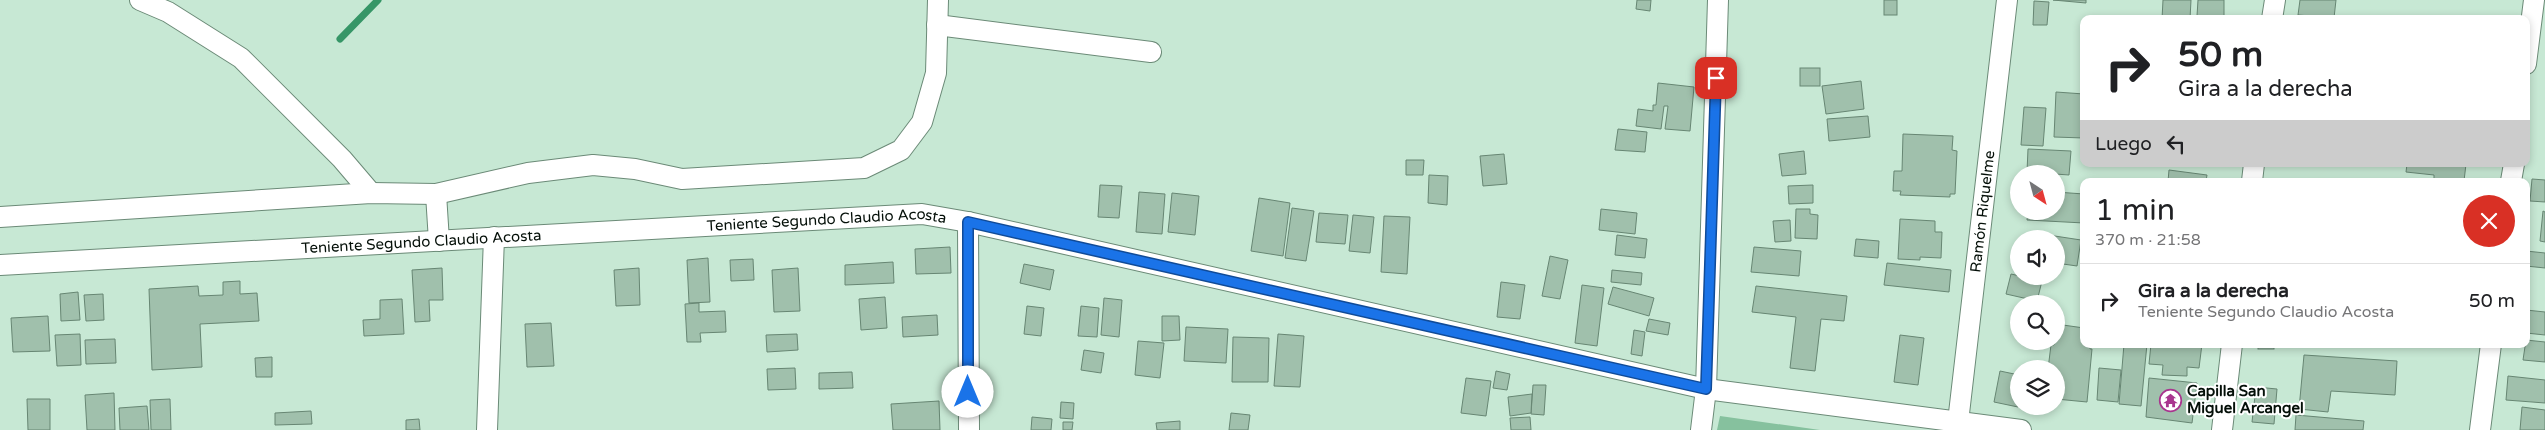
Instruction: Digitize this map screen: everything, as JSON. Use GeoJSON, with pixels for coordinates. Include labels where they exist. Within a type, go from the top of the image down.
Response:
{"type":"FeatureCollection","features":[{"type":"Feature","properties":{"kind":"street"},"geometry":{"type":"LineString","coordinates":[[140,0],[168,12],[241,58],[342,159],[371,194]]}},
{"type":"Feature","properties":{"kind":"street"},"geometry":{"type":"LineString","coordinates":[[0,217],[371,194],[436,194],[528,173],[593,165],[635,169],[682,179],[864,168],[901,150],[922,122],[936,73],[938,0]]}},
{"type":"Feature","properties":{"kind":"street"},"geometry":{"type":"LineString","coordinates":[[1700,430],[1706,389],[1718,0]]}},
{"type":"Feature","properties":{"kind":"street","name":"Ramón Riquelme"},"geometry":{"type":"LineString","coordinates":[[1958,422],[2007,0]]}},
{"type":"Feature","properties":{"kind":"street"},"geometry":{"type":"LineString","coordinates":[[2272,15],[2274,0]]}},
{"type":"Feature","properties":{"kind":"street"},"geometry":{"type":"LineString","coordinates":[[2530,32],[2534,0]]}},
{"type":"Feature","properties":{"kind":"street"},"geometry":{"type":"LineString","coordinates":[[937,25],[1151,52]]}},
{"type":"Feature","properties":{"kind":"street"},"geometry":{"type":"LineString","coordinates":[[436,194],[439,241]]}},
{"type":"Feature","properties":{"kind":"street","name":"Teniente Segundo Claudio Acosta"},"geometry":{"type":"LineString","coordinates":[[0,265],[914,214],[968,222],[1706,389],[2021,430]]}},
{"type":"Feature","properties":{"kind":"street"},"geometry":{"type":"LineString","coordinates":[[968,222],[968,430]]}},
{"type":"Feature","properties":{"kind":"street"},"geometry":{"type":"LineString","coordinates":[[487,430],[494,238]]}},
{"type":"Feature","properties":{"kind":"street"},"geometry":{"type":"LineString","coordinates":[[2222,430],[2232,348]]}},
{"type":"Feature","properties":{"kind":"street"},"geometry":{"type":"LineString","coordinates":[[2480,430],[2490,348]]}},
{"type":"Feature","properties":{"kind":"green space"},"geometry":{"type":"Polygon","coordinates":[[[1720,416],[1820,430],[1717,430],[1720,416]]]}},
{"type":"Feature","properties":{"kind":"building"},"geometry":{"type":"Polygon","coordinates":[[[1637,0],[1651,0],[1650,11],[1636,9],[1637,0]]]}},
{"type":"Feature","properties":{"kind":"building"},"geometry":{"type":"Polygon","coordinates":[[[1884,0],[1897,0],[1897,15],[1884,15],[1884,0]]]}},
{"type":"Feature","properties":{"kind":"building"},"geometry":{"type":"Polygon","coordinates":[[[2053,0],[2086,0],[2086,3],[2053,0]]]}},
{"type":"Feature","properties":{"kind":"building"},"geometry":{"type":"Polygon","coordinates":[[[2163,0],[2191,0],[2190,15],[2162,15],[2163,0]]]}},
{"type":"Feature","properties":{"kind":"building"},"geometry":{"type":"Polygon","coordinates":[[[2198,0],[2224,0],[2224,15],[2197,15],[2198,0]]]}},
{"type":"Feature","properties":{"kind":"building"},"geometry":{"type":"Polygon","coordinates":[[[2300,0],[2336,0],[2334,15],[2298,15],[2300,0]]]}},
{"type":"Feature","properties":{"kind":"building"},"geometry":{"type":"Polygon","coordinates":[[[2034,1],[2049,2],[2047,25],[2033,25],[2034,1]]]}},
{"type":"Feature","properties":{"kind":"building"},"geometry":{"type":"Polygon","coordinates":[[[1800,68],[1820,68],[1820,86],[1800,86],[1800,68]]]}},
{"type":"Feature","properties":{"kind":"building"},"geometry":{"type":"Polygon","coordinates":[[[1861,81],[1864,109],[1826,114],[1822,86],[1861,81]]]}},
{"type":"Feature","properties":{"kind":"building"},"geometry":{"type":"Polygon","coordinates":[[[1658,83],[1694,87],[1690,131],[1665,129],[1668,106],[1664,106],[1661,129],[1636,126],[1638,109],[1653,111],[1653,105],[1656,105],[1658,83]]]}},
{"type":"Feature","properties":{"kind":"building"},"geometry":{"type":"Polygon","coordinates":[[[2056,92],[2080,94],[2080,138],[2054,137],[2056,92]]]}},
{"type":"Feature","properties":{"kind":"building"},"geometry":{"type":"Polygon","coordinates":[[[2024,107],[2046,108],[2043,146],[2021,145],[2024,107]]]}},
{"type":"Feature","properties":{"kind":"building"},"geometry":{"type":"Polygon","coordinates":[[[1868,116],[1870,137],[1829,141],[1827,119],[1868,116]]]}},
{"type":"Feature","properties":{"kind":"building"},"geometry":{"type":"Polygon","coordinates":[[[1618,129],[1647,132],[1645,152],[1615,150],[1618,129]]]}},
{"type":"Feature","properties":{"kind":"building"},"geometry":{"type":"Polygon","coordinates":[[[1903,134],[1953,136],[1952,150],[1957,151],[1955,194],[1950,194],[1950,197],[1900,195],[1901,191],[1893,191],[1894,171],[1902,171],[1903,134]]]}},
{"type":"Feature","properties":{"kind":"building"},"geometry":{"type":"Polygon","coordinates":[[[2028,149],[2071,151],[2069,175],[2065,175],[2065,165],[2027,165],[2028,149]]]}},
{"type":"Feature","properties":{"kind":"building"},"geometry":{"type":"Polygon","coordinates":[[[1804,151],[1806,174],[1782,176],[1779,154],[1804,151]]]}},
{"type":"Feature","properties":{"kind":"building"},"geometry":{"type":"Polygon","coordinates":[[[1504,154],[1507,184],[1483,186],[1480,156],[1504,154]]]}},
{"type":"Feature","properties":{"kind":"building"},"geometry":{"type":"Polygon","coordinates":[[[1406,160],[1424,160],[1423,175],[1406,175],[1406,160]]]}},
{"type":"Feature","properties":{"kind":"building"},"geometry":{"type":"Polygon","coordinates":[[[2407,167],[2466,167],[2464,178],[2434,178],[2434,175],[2406,172],[2407,167]]]}},
{"type":"Feature","properties":{"kind":"building"},"geometry":{"type":"Polygon","coordinates":[[[2169,170],[2207,175],[2206,178],[2168,178],[2169,170]]]}},
{"type":"Feature","properties":{"kind":"building"},"geometry":{"type":"Polygon","coordinates":[[[1429,175],[1448,176],[1447,205],[1428,203],[1429,175]]]}},
{"type":"Feature","properties":{"kind":"building"},"geometry":{"type":"Polygon","coordinates":[[[2532,179],[2545,180],[2545,202],[2530,201],[2532,179]]]}},
{"type":"Feature","properties":{"kind":"building"},"geometry":{"type":"Polygon","coordinates":[[[1100,185],[1122,186],[1119,218],[1098,217],[1100,185]]]}},
{"type":"Feature","properties":{"kind":"building"},"geometry":{"type":"Polygon","coordinates":[[[1813,185],[1813,203],[1789,204],[1788,186],[1813,185]]]}},
{"type":"Feature","properties":{"kind":"building"},"geometry":{"type":"Polygon","coordinates":[[[1139,192],[1165,194],[1162,234],[1136,232],[1139,192]]]}},
{"type":"Feature","properties":{"kind":"building"},"geometry":{"type":"Polygon","coordinates":[[[1172,193],[1199,196],[1195,235],[1168,232],[1172,193]]]}},
{"type":"Feature","properties":{"kind":"building"},"geometry":{"type":"Polygon","coordinates":[[[2065,193],[2080,194],[2080,223],[2027,220],[2065,220],[2065,193]]]}},
{"type":"Feature","properties":{"kind":"building"},"geometry":{"type":"Polygon","coordinates":[[[1259,198],[1290,203],[1283,256],[1251,251],[1259,198]]]}},
{"type":"Feature","properties":{"kind":"building"},"geometry":{"type":"Polygon","coordinates":[[[1292,208],[1314,211],[1306,261],[1285,258],[1292,208]]]}},
{"type":"Feature","properties":{"kind":"building"},"geometry":{"type":"Polygon","coordinates":[[[1601,209],[1637,213],[1635,234],[1599,230],[1601,209]]]}},
{"type":"Feature","properties":{"kind":"building"},"geometry":{"type":"Polygon","coordinates":[[[1796,209],[1810,209],[1810,214],[1818,215],[1817,239],[1795,238],[1796,209]]]}},
{"type":"Feature","properties":{"kind":"building"},"geometry":{"type":"Polygon","coordinates":[[[2543,211],[2545,212],[2545,242],[2540,241],[2543,211]]]}},
{"type":"Feature","properties":{"kind":"building"},"geometry":{"type":"Polygon","coordinates":[[[1319,213],[1348,215],[1345,244],[1316,242],[1319,213]]]}},
{"type":"Feature","properties":{"kind":"building"},"geometry":{"type":"Polygon","coordinates":[[[1353,215],[1374,217],[1370,253],[1349,251],[1353,215]]]}},
{"type":"Feature","properties":{"kind":"building"},"geometry":{"type":"Polygon","coordinates":[[[1384,216],[1410,217],[1407,274],[1381,272],[1384,216]]]}},
{"type":"Feature","properties":{"kind":"building"},"geometry":{"type":"Polygon","coordinates":[[[1900,219],[1935,221],[1935,232],[1942,232],[1941,258],[1920,257],[1920,260],[1898,259],[1900,219]]]}},
{"type":"Feature","properties":{"kind":"building"},"geometry":{"type":"Polygon","coordinates":[[[1790,220],[1791,241],[1775,242],[1773,221],[1790,220]]]}},
{"type":"Feature","properties":{"kind":"building"},"geometry":{"type":"Polygon","coordinates":[[[1617,235],[1647,239],[1645,258],[1615,255],[1617,235]]]}},
{"type":"Feature","properties":{"kind":"building"},"geometry":{"type":"Polygon","coordinates":[[[2065,238],[2080,240],[2077,266],[2065,264],[2065,238]]]}},
{"type":"Feature","properties":{"kind":"building"},"geometry":{"type":"Polygon","coordinates":[[[1856,239],[1879,241],[1878,258],[1854,256],[1856,239]]]}},
{"type":"Feature","properties":{"kind":"building"},"geometry":{"type":"Polygon","coordinates":[[[950,247],[951,273],[916,274],[915,249],[950,247]]]}},
{"type":"Feature","properties":{"kind":"building"},"geometry":{"type":"Polygon","coordinates":[[[1754,247],[1801,251],[1799,276],[1751,272],[1754,247]]]}},
{"type":"Feature","properties":{"kind":"building"},"geometry":{"type":"Polygon","coordinates":[[[2530,251],[2545,253],[2545,268],[2530,266],[2530,251]]]}},
{"type":"Feature","properties":{"kind":"building"},"geometry":{"type":"Polygon","coordinates":[[[1550,256],[1568,260],[1560,299],[1542,296],[1550,256]]]}},
{"type":"Feature","properties":{"kind":"building"},"geometry":{"type":"Polygon","coordinates":[[[708,258],[710,302],[689,303],[687,260],[708,258]]]}},
{"type":"Feature","properties":{"kind":"building"},"geometry":{"type":"Polygon","coordinates":[[[753,259],[754,280],[731,281],[730,260],[753,259]]]}},
{"type":"Feature","properties":{"kind":"building"},"geometry":{"type":"Polygon","coordinates":[[[893,262],[894,283],[845,285],[845,265],[893,262]]]}},
{"type":"Feature","properties":{"kind":"building"},"geometry":{"type":"Polygon","coordinates":[[[1887,263],[1951,270],[1949,292],[1884,285],[1887,263]]]}},
{"type":"Feature","properties":{"kind":"building"},"geometry":{"type":"Polygon","coordinates":[[[1024,264],[1054,270],[1050,290],[1020,283],[1024,264]]]}},
{"type":"Feature","properties":{"kind":"building"},"geometry":{"type":"Polygon","coordinates":[[[442,268],[443,300],[429,300],[430,321],[415,322],[412,270],[442,268]]]}},
{"type":"Feature","properties":{"kind":"building"},"geometry":{"type":"Polygon","coordinates":[[[639,268],[640,305],[616,306],[614,270],[639,268]]]}},
{"type":"Feature","properties":{"kind":"building"},"geometry":{"type":"Polygon","coordinates":[[[798,268],[800,311],[774,312],[772,270],[798,268]]]}},
{"type":"Feature","properties":{"kind":"building"},"geometry":{"type":"Polygon","coordinates":[[[1612,270],[1642,273],[1641,285],[1611,282],[1612,270]]]}},
{"type":"Feature","properties":{"kind":"building"},"geometry":{"type":"Polygon","coordinates":[[[2010,278],[2010,285],[2041,285],[2038,295],[2006,294],[2010,278]]]}},
{"type":"Feature","properties":{"kind":"building"},"geometry":{"type":"Polygon","coordinates":[[[240,281],[240,294],[257,293],[259,321],[200,324],[202,367],[152,370],[149,289],[198,286],[199,296],[223,295],[223,282],[240,281]]]}},
{"type":"Feature","properties":{"kind":"building"},"geometry":{"type":"Polygon","coordinates":[[[1501,282],[1525,285],[1520,319],[1497,317],[1501,282]]]}},
{"type":"Feature","properties":{"kind":"building"},"geometry":{"type":"Polygon","coordinates":[[[1582,285],[1604,288],[1597,346],[1575,343],[1582,285]]]}},
{"type":"Feature","properties":{"kind":"building"},"geometry":{"type":"Polygon","coordinates":[[[1756,286],[1847,296],[1844,321],[1821,319],[1815,371],[1790,368],[1796,317],[1752,312],[1756,286]]]}},
{"type":"Feature","properties":{"kind":"building"},"geometry":{"type":"Polygon","coordinates":[[[1613,287],[1654,298],[1649,316],[1608,304],[1613,287]]]}},
{"type":"Feature","properties":{"kind":"building"},"geometry":{"type":"Polygon","coordinates":[[[78,292],[80,320],[61,321],[60,294],[78,292]]]}},
{"type":"Feature","properties":{"kind":"building"},"geometry":{"type":"Polygon","coordinates":[[[103,294],[104,320],[86,321],[84,295],[103,294]]]}},
{"type":"Feature","properties":{"kind":"building"},"geometry":{"type":"Polygon","coordinates":[[[885,297],[887,328],[861,330],[859,299],[885,297]]]}},
{"type":"Feature","properties":{"kind":"building"},"geometry":{"type":"Polygon","coordinates":[[[1104,298],[1122,300],[1119,337],[1101,335],[1104,298]]]}},
{"type":"Feature","properties":{"kind":"building"},"geometry":{"type":"Polygon","coordinates":[[[402,299],[404,334],[364,336],[363,320],[380,319],[380,300],[402,299]]]}},
{"type":"Feature","properties":{"kind":"building"},"geometry":{"type":"Polygon","coordinates":[[[699,303],[699,312],[725,311],[726,332],[700,333],[701,342],[687,342],[685,304],[699,303]]]}},
{"type":"Feature","properties":{"kind":"building"},"geometry":{"type":"Polygon","coordinates":[[[1027,306],[1044,308],[1041,336],[1024,334],[1027,306]]]}},
{"type":"Feature","properties":{"kind":"building"},"geometry":{"type":"Polygon","coordinates":[[[1081,306],[1099,308],[1097,337],[1078,336],[1081,306]]]}},
{"type":"Feature","properties":{"kind":"building"},"geometry":{"type":"Polygon","coordinates":[[[2530,310],[2545,312],[2545,335],[2530,333],[2530,310]]]}},
{"type":"Feature","properties":{"kind":"building"},"geometry":{"type":"Polygon","coordinates":[[[937,315],[938,335],[903,337],[902,317],[937,315]]]}},
{"type":"Feature","properties":{"kind":"building"},"geometry":{"type":"Polygon","coordinates":[[[48,316],[50,351],[13,352],[11,318],[48,316]]]}},
{"type":"Feature","properties":{"kind":"building"},"geometry":{"type":"Polygon","coordinates":[[[1162,316],[1179,316],[1180,340],[1162,341],[1162,316]]]}},
{"type":"Feature","properties":{"kind":"building"},"geometry":{"type":"Polygon","coordinates":[[[1649,319],[1670,323],[1668,335],[1646,331],[1649,319]]]}},
{"type":"Feature","properties":{"kind":"building"},"geometry":{"type":"Polygon","coordinates":[[[551,323],[554,366],[527,367],[525,324],[551,323]]]}},
{"type":"Feature","properties":{"kind":"building"},"geometry":{"type":"Polygon","coordinates":[[[2065,325],[2080,327],[2080,348],[2092,349],[2087,402],[2065,400],[2065,360],[2049,360],[2050,350],[2065,350],[2065,325]]]}},
{"type":"Feature","properties":{"kind":"building"},"geometry":{"type":"Polygon","coordinates":[[[1186,327],[1228,329],[1226,363],[1184,361],[1186,327]]]}},
{"type":"Feature","properties":{"kind":"building"},"geometry":{"type":"Polygon","coordinates":[[[1634,330],[1645,332],[1642,356],[1631,354],[1634,330]]]}},
{"type":"Feature","properties":{"kind":"building"},"geometry":{"type":"Polygon","coordinates":[[[80,334],[81,365],[57,366],[55,335],[80,334]]]}},
{"type":"Feature","properties":{"kind":"building"},"geometry":{"type":"Polygon","coordinates":[[[797,334],[798,350],[767,352],[766,335],[797,334]]]}},
{"type":"Feature","properties":{"kind":"building"},"geometry":{"type":"Polygon","coordinates":[[[1278,334],[1304,336],[1300,387],[1274,386],[1278,334]]]}},
{"type":"Feature","properties":{"kind":"building"},"geometry":{"type":"Polygon","coordinates":[[[1900,335],[1924,338],[1918,385],[1894,382],[1900,335]]]}},
{"type":"Feature","properties":{"kind":"building"},"geometry":{"type":"Polygon","coordinates":[[[1233,337],[1269,338],[1268,382],[1232,382],[1233,337]]]}},
{"type":"Feature","properties":{"kind":"building"},"geometry":{"type":"Polygon","coordinates":[[[115,339],[116,363],[86,364],[85,340],[115,339]]]}},
{"type":"Feature","properties":{"kind":"building"},"geometry":{"type":"Polygon","coordinates":[[[2530,340],[2545,342],[2545,362],[2523,360],[2525,348],[2530,348],[2530,340]]]}},
{"type":"Feature","properties":{"kind":"building"},"geometry":{"type":"Polygon","coordinates":[[[1138,341],[1164,343],[1160,378],[1135,375],[1138,341]]]}},
{"type":"Feature","properties":{"kind":"building"},"geometry":{"type":"Polygon","coordinates":[[[2124,348],[2147,348],[2141,406],[2119,404],[2124,348]]]}},
{"type":"Feature","properties":{"kind":"building"},"geometry":{"type":"Polygon","coordinates":[[[2151,348],[2202,348],[2199,368],[2187,367],[2187,376],[2162,375],[2163,365],[2149,364],[2151,348]]]}},
{"type":"Feature","properties":{"kind":"building"},"geometry":{"type":"Polygon","coordinates":[[[2258,348],[2274,348],[2274,349],[2258,348]]]}},
{"type":"Feature","properties":{"kind":"building"},"geometry":{"type":"Polygon","coordinates":[[[1084,350],[1104,353],[1101,373],[1081,370],[1084,350]]]}},
{"type":"Feature","properties":{"kind":"building"},"geometry":{"type":"Polygon","coordinates":[[[2304,355],[2397,361],[2395,395],[2331,391],[2328,412],[2299,409],[2304,355]]]}},
{"type":"Feature","properties":{"kind":"building"},"geometry":{"type":"Polygon","coordinates":[[[272,357],[272,377],[256,377],[255,358],[272,357]]]}},
{"type":"Feature","properties":{"kind":"building"},"geometry":{"type":"Polygon","coordinates":[[[795,368],[796,389],[768,390],[767,369],[795,368]]]}},
{"type":"Feature","properties":{"kind":"building"},"geometry":{"type":"Polygon","coordinates":[[[2099,368],[2121,370],[2118,402],[2097,400],[2099,368]]]}},
{"type":"Feature","properties":{"kind":"building"},"geometry":{"type":"Polygon","coordinates":[[[1496,371],[1510,374],[1507,390],[1493,388],[1496,371]]]}},
{"type":"Feature","properties":{"kind":"building"},"geometry":{"type":"Polygon","coordinates":[[[2000,371],[2010,373],[2010,405],[1994,402],[2000,371]]]}},
{"type":"Feature","properties":{"kind":"building"},"geometry":{"type":"Polygon","coordinates":[[[852,372],[853,388],[819,389],[819,373],[852,372]]]}},
{"type":"Feature","properties":{"kind":"building"},"geometry":{"type":"Polygon","coordinates":[[[2508,376],[2545,380],[2545,403],[2506,400],[2508,376]]]}},
{"type":"Feature","properties":{"kind":"building"},"geometry":{"type":"Polygon","coordinates":[[[1466,378],[1491,381],[1486,416],[1461,413],[1466,378]]]}},
{"type":"Feature","properties":{"kind":"building","name":"Capilla San Miguel Arcangel"},"geometry":{"type":"Polygon","coordinates":[[[2149,378],[2197,383],[2192,423],[2146,417],[2149,378]]]}},
{"type":"Feature","properties":{"kind":"building"},"geometry":{"type":"Polygon","coordinates":[[[1533,385],[1546,385],[1544,415],[1531,414],[1533,385]]]}},
{"type":"Feature","properties":{"kind":"building"},"geometry":{"type":"Polygon","coordinates":[[[2256,387],[2277,389],[2274,424],[2252,422],[2256,387]]]}},
{"type":"Feature","properties":{"kind":"building"},"geometry":{"type":"Polygon","coordinates":[[[114,393],[115,430],[87,430],[85,395],[114,393]]]}},
{"type":"Feature","properties":{"kind":"building"},"geometry":{"type":"Polygon","coordinates":[[[1532,394],[1531,413],[1510,416],[1508,397],[1532,394]]]}},
{"type":"Feature","properties":{"kind":"building"},"geometry":{"type":"Polygon","coordinates":[[[27,399],[50,399],[50,430],[28,430],[27,399]]]}},
{"type":"Feature","properties":{"kind":"building"},"geometry":{"type":"Polygon","coordinates":[[[170,399],[171,430],[151,430],[150,400],[170,399]]]}},
{"type":"Feature","properties":{"kind":"building"},"geometry":{"type":"Polygon","coordinates":[[[939,401],[940,430],[893,430],[891,404],[939,401]]]}},
{"type":"Feature","properties":{"kind":"building"},"geometry":{"type":"Polygon","coordinates":[[[1061,402],[1074,403],[1073,419],[1060,418],[1061,402]]]}},
{"type":"Feature","properties":{"kind":"building"},"geometry":{"type":"Polygon","coordinates":[[[147,406],[149,430],[120,430],[119,408],[147,406]]]}},
{"type":"Feature","properties":{"kind":"building"},"geometry":{"type":"Polygon","coordinates":[[[2522,407],[2545,410],[2545,430],[2520,430],[2522,407]]]}},
{"type":"Feature","properties":{"kind":"building"},"geometry":{"type":"Polygon","coordinates":[[[311,411],[312,424],[275,425],[275,413],[311,411]]]}},
{"type":"Feature","properties":{"kind":"building"},"geometry":{"type":"Polygon","coordinates":[[[1231,413],[1250,415],[1248,430],[1229,430],[1231,413]]]}},
{"type":"Feature","properties":{"kind":"building"},"geometry":{"type":"Polygon","coordinates":[[[2296,415],[2364,421],[2363,430],[2295,430],[2296,415]]]}},
{"type":"Feature","properties":{"kind":"building"},"geometry":{"type":"Polygon","coordinates":[[[1032,417],[1052,419],[1051,430],[1031,430],[1032,417]]]}},
{"type":"Feature","properties":{"kind":"building"},"geometry":{"type":"Polygon","coordinates":[[[1530,417],[1531,430],[1511,430],[1510,418],[1530,417]]]}},
{"type":"Feature","properties":{"kind":"building"},"geometry":{"type":"Polygon","coordinates":[[[419,419],[420,430],[406,430],[406,420],[419,419]]]}},
{"type":"Feature","properties":{"kind":"building"},"geometry":{"type":"Polygon","coordinates":[[[1180,421],[1180,430],[1157,430],[1156,423],[1180,421]]]}},
{"type":"Feature","properties":{"kind":"building"},"geometry":{"type":"Polygon","coordinates":[[[1063,422],[1073,422],[1072,430],[1063,430],[1063,422]]]}},
{"type":"Feature","properties":{"kind":"waterway"},"geometry":{"type":"LineString","coordinates":[[340,39],[378,0]]}},
{"type":"Feature","properties":{"kind":"place","name":"Capilla San Miguel Arcangel"},"geometry":{"type":"Point","coordinates":[2171,400]}},
{"type":"Feature","properties":{"kind":"route"},"geometry":{"type":"LineString","coordinates":[[968,392],[968,222],[1706,389],[1716,78]]}}]}
